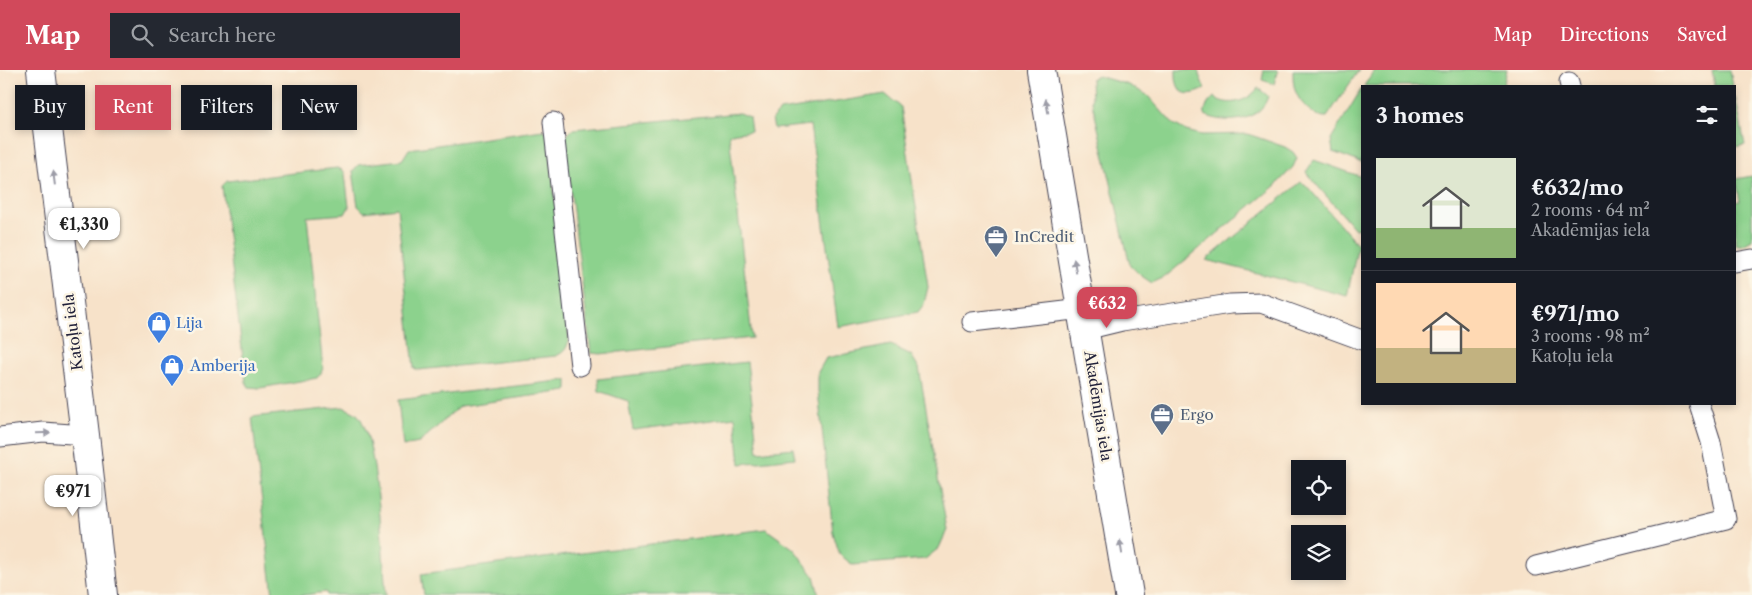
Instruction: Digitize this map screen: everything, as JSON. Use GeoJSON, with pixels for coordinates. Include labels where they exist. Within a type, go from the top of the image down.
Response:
{"type":"FeatureCollection","features":[{"type":"Feature","properties":{"kind":"street","name":"Katoļu iela"},"geometry":{"type":"LineString","coordinates":[[41,70],[85,435],[102,595]]}},
{"type":"Feature","properties":{"kind":"street","name":"Akadēmijas iela"},"geometry":{"type":"LineString","coordinates":[[1041,70],[1129,595]]}},
{"type":"Feature","properties":{"kind":"lane"},"geometry":{"type":"LineString","coordinates":[[553,122],[580,366]]}},
{"type":"Feature","properties":{"kind":"lane"},"geometry":{"type":"LineString","coordinates":[[1736,262],[1752,259]]}},
{"type":"Feature","properties":{"kind":"lane"},"geometry":{"type":"LineString","coordinates":[[972,322],[1084,319],[1122,321],[1220,305],[1261,303],[1361,340]]}},
{"type":"Feature","properties":{"kind":"lane"},"geometry":{"type":"LineString","coordinates":[[1536,566],[1726,519],[1711,442],[1699,405]]}},
{"type":"Feature","properties":{"kind":"lane"},"geometry":{"type":"LineString","coordinates":[[0,437],[43,432],[85,435]]}},
{"type":"Feature","properties":{"kind":"green space"},"geometry":{"type":"Polygon","coordinates":[[[1176,70],[1199,70],[1199,75],[1205,89],[1192,93],[1183,92],[1177,84],[1176,70]]]}},
{"type":"Feature","properties":{"kind":"green space"},"geometry":{"type":"Polygon","coordinates":[[[1264,70],[1278,70],[1274,84],[1262,80],[1264,70]]]}},
{"type":"Feature","properties":{"kind":"green space"},"geometry":{"type":"Polygon","coordinates":[[[1293,70],[1359,70],[1327,117],[1322,117],[1307,108],[1297,95],[1294,88],[1293,70]]]}},
{"type":"Feature","properties":{"kind":"green space"},"geometry":{"type":"Polygon","coordinates":[[[1374,70],[1507,70],[1503,85],[1365,85],[1374,70]]]}},
{"type":"Feature","properties":{"kind":"green space"},"geometry":{"type":"Polygon","coordinates":[[[1712,70],[1730,70],[1733,85],[1715,85],[1712,70]]]}},
{"type":"Feature","properties":{"kind":"green space"},"geometry":{"type":"Polygon","coordinates":[[[1098,76],[1129,85],[1147,95],[1172,123],[1186,131],[1202,135],[1248,134],[1285,147],[1293,152],[1297,158],[1293,167],[1276,185],[1165,277],[1152,283],[1130,265],[1092,102],[1091,79],[1098,76]]]}},
{"type":"Feature","properties":{"kind":"green space"},"geometry":{"type":"Polygon","coordinates":[[[1258,88],[1268,96],[1264,105],[1251,116],[1242,119],[1223,120],[1205,115],[1207,105],[1214,97],[1226,102],[1238,102],[1254,93],[1258,88]]]}},
{"type":"Feature","properties":{"kind":"green space"},"geometry":{"type":"Polygon","coordinates":[[[1361,90],[1361,163],[1333,152],[1331,139],[1361,90]]]}},
{"type":"Feature","properties":{"kind":"green space"},"geometry":{"type":"Polygon","coordinates":[[[885,94],[901,107],[928,287],[924,304],[918,312],[838,327],[810,125],[774,129],[772,119],[780,111],[885,94]]]}},
{"type":"Feature","properties":{"kind":"green space"},"geometry":{"type":"Polygon","coordinates":[[[1736,101],[1745,145],[1736,147],[1736,101]]]}},
{"type":"Feature","properties":{"kind":"green space"},"geometry":{"type":"Polygon","coordinates":[[[739,113],[749,117],[751,131],[729,134],[752,338],[600,354],[591,353],[565,137],[573,129],[739,113]]]}},
{"type":"Feature","properties":{"kind":"green space"},"geometry":{"type":"Polygon","coordinates":[[[543,130],[548,132],[569,339],[564,351],[556,356],[418,370],[414,368],[397,208],[364,212],[358,206],[353,171],[358,165],[402,160],[409,149],[543,130]]]}},
{"type":"Feature","properties":{"kind":"green space"},"geometry":{"type":"Polygon","coordinates":[[[1314,160],[1361,177],[1360,228],[1355,229],[1306,172],[1314,160]]]}},
{"type":"Feature","properties":{"kind":"green space"},"geometry":{"type":"Polygon","coordinates":[[[337,168],[343,170],[345,174],[349,207],[345,214],[307,217],[323,368],[321,373],[317,378],[260,388],[249,387],[246,382],[222,186],[227,181],[337,168]]]}},
{"type":"Feature","properties":{"kind":"green space"},"geometry":{"type":"Polygon","coordinates":[[[1752,176],[1752,240],[1743,245],[1736,245],[1736,202],[1740,201],[1736,179],[1752,176]]]}},
{"type":"Feature","properties":{"kind":"green space"},"geometry":{"type":"Polygon","coordinates":[[[1301,182],[1306,185],[1358,245],[1347,296],[1206,260],[1301,182]]]}},
{"type":"Feature","properties":{"kind":"green space"},"geometry":{"type":"Polygon","coordinates":[[[891,345],[911,355],[919,368],[947,530],[939,548],[925,559],[853,565],[840,555],[833,533],[818,391],[818,372],[826,358],[891,345]]]}},
{"type":"Feature","properties":{"kind":"green space"},"geometry":{"type":"Polygon","coordinates":[[[747,362],[758,452],[793,448],[795,458],[740,464],[735,417],[633,430],[628,401],[599,391],[598,379],[747,362]]]}},
{"type":"Feature","properties":{"kind":"green space"},"geometry":{"type":"Polygon","coordinates":[[[567,380],[567,391],[460,406],[419,443],[403,446],[398,400],[567,380]]]}},
{"type":"Feature","properties":{"kind":"green space"},"geometry":{"type":"Polygon","coordinates":[[[343,407],[357,414],[364,426],[370,446],[375,471],[386,595],[327,595],[326,592],[304,595],[273,595],[252,417],[343,407]]]}},
{"type":"Feature","properties":{"kind":"green space"},"geometry":{"type":"Polygon","coordinates":[[[766,529],[794,549],[814,576],[819,595],[424,595],[421,574],[766,529]]]}},
{"type":"Feature","properties":{"kind":"place","name":"InCredit"},"geometry":{"type":"Point","coordinates":[996,258]}},
{"type":"Feature","properties":{"kind":"place","name":"Lija"},"geometry":{"type":"Point","coordinates":[159,344]}},
{"type":"Feature","properties":{"kind":"place","name":"Amberija"},"geometry":{"type":"Point","coordinates":[172,387]}},
{"type":"Feature","properties":{"kind":"place","name":"Ergo"},"geometry":{"type":"Point","coordinates":[1162,436]}}]}
